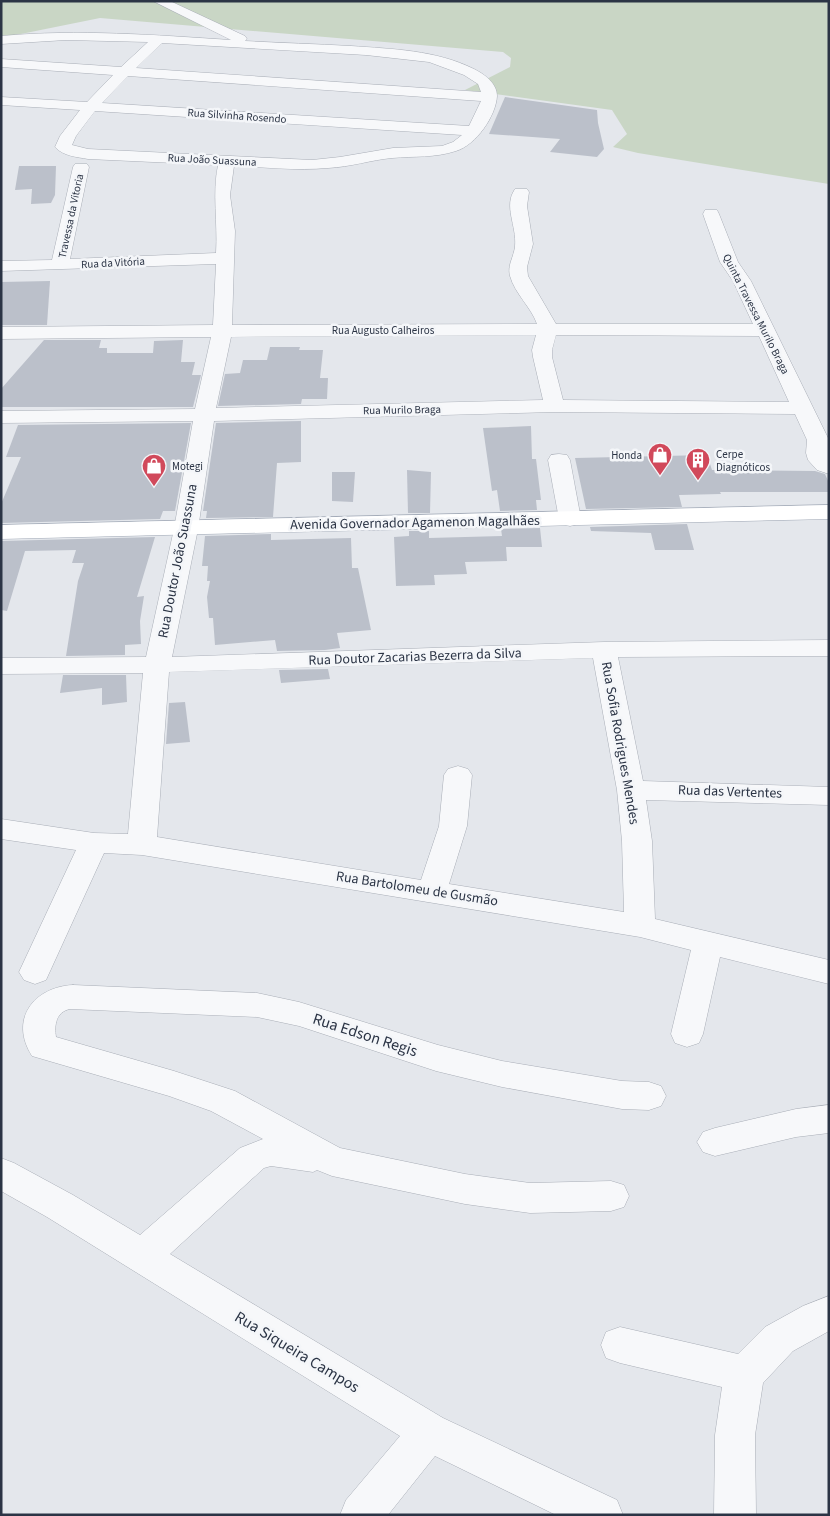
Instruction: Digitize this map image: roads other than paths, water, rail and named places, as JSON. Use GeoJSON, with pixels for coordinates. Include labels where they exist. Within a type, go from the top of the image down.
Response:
{"type":"FeatureCollection","features":[{"type":"Feature","properties":{"kind":"main road","name":"Avenida Governador Agamenon Magalhães"},"geometry":{"type":"LineString","coordinates":[[1,532],[829,512]]}},
{"type":"Feature","properties":{"kind":"street"},"geometry":{"type":"LineString","coordinates":[[159,1],[257,46]]}},
{"type":"Feature","properties":{"kind":"street"},"geometry":{"type":"LineString","coordinates":[[1,40],[29,36],[87,34],[428,58],[445,62],[479,77],[487,85],[490,96],[1,63]]}},
{"type":"Feature","properties":{"kind":"street"},"geometry":{"type":"LineString","coordinates":[[92,106],[160,38]]}},
{"type":"Feature","properties":{"kind":"street","name":"Rua João Suassuna"},"geometry":{"type":"LineString","coordinates":[[92,106],[69,135],[63,147],[74,152],[84,160],[227,160],[307,164],[336,162],[373,155],[446,149],[458,145],[480,122],[490,96]]}},
{"type":"Feature","properties":{"kind":"street","name":"Rua Silvinha Rosendo"},"geometry":{"type":"LineString","coordinates":[[1,101],[472,131]]}},
{"type":"Feature","properties":{"kind":"street","name":"Travessa da Vitoria"},"geometry":{"type":"LineString","coordinates":[[60,265],[84,160]]}},
{"type":"Feature","properties":{"kind":"street","name":"Rua Doutor João Suassuna"},"geometry":{"type":"LineString","coordinates":[[142,845],[157,665],[186,529],[204,415],[222,332],[226,231],[222,195],[227,160]]}},
{"type":"Feature","properties":{"kind":"street"},"geometry":{"type":"LineString","coordinates":[[520,192],[517,202],[525,245],[518,270],[529,294],[544,316],[548,329],[542,348],[543,360],[555,406]]}},
{"type":"Feature","properties":{"kind":"street","name":"Quinta Travessa Murilo Braga"},"geometry":{"type":"LineString","coordinates":[[711,214],[728,262],[742,281],[803,408],[823,436],[816,457],[820,463],[829,468]]}},
{"type":"Feature","properties":{"kind":"street","name":"Rua da Vitória"},"geometry":{"type":"LineString","coordinates":[[1,266],[225,258]]}},
{"type":"Feature","properties":{"kind":"street","name":"Rua Augusto Calheiros"},"geometry":{"type":"LineString","coordinates":[[1,334],[548,329],[764,330]]}},
{"type":"Feature","properties":{"kind":"street","name":"Rua Murilo Braga"},"geometry":{"type":"LineString","coordinates":[[1,417],[204,415],[555,406],[803,408]]}},
{"type":"Feature","properties":{"kind":"street"},"geometry":{"type":"LineString","coordinates":[[559,460],[570,519]]}},
{"type":"Feature","properties":{"kind":"street","name":"Rua Doutor Zacarias Bezerra da Silva"},"geometry":{"type":"LineString","coordinates":[[1,666],[157,665],[604,650],[829,648]]}},
{"type":"Feature","properties":{"kind":"street","name":"Rua Sofia Rodrigues Mendes"},"geometry":{"type":"LineString","coordinates":[[604,650],[631,790],[637,841],[640,926]]}},
{"type":"Feature","properties":{"kind":"street"},"geometry":{"type":"LineString","coordinates":[[432,891],[453,826],[458,775]]}},
{"type":"Feature","properties":{"kind":"street","name":"Rua das Vertentes"},"geometry":{"type":"LineString","coordinates":[[631,790],[829,796]]}},
{"type":"Feature","properties":{"kind":"street","name":"Rua Bartolomeu de Gusmão"},"geometry":{"type":"LineString","coordinates":[[1,829],[94,843],[142,845],[640,926],[829,972]]}},
{"type":"Feature","properties":{"kind":"street"},"geometry":{"type":"LineString","coordinates":[[35,972],[94,843]]}},
{"type":"Feature","properties":{"kind":"street"},"geometry":{"type":"LineString","coordinates":[[687,1034],[708,943]]}},
{"type":"Feature","properties":{"kind":"street","name":"Rua Edson Regis"},"geometry":{"type":"LineString","coordinates":[[332,1161],[276,1128],[223,1101],[174,1084],[44,1047],[38,1035],[40,1020],[47,1008],[63,998],[79,997],[257,1005],[300,1014],[369,1034],[436,1058],[502,1074],[622,1095],[648,1096]]}},
{"type":"Feature","properties":{"kind":"street"},"geometry":{"type":"LineString","coordinates":[[715,1142],[796,1123],[829,1119]]}},
{"type":"Feature","properties":{"kind":"street"},"geometry":{"type":"LineString","coordinates":[[141,1257],[242,1166],[260,1153],[281,1151],[465,1189],[530,1198],[611,1196]]}},
{"type":"Feature","properties":{"kind":"street","name":"Rua Siqueira Campos"},"geometry":{"type":"LineString","coordinates":[[1,1173],[60,1206],[429,1432],[602,1515]]}},
{"type":"Feature","properties":{"kind":"street"},"geometry":{"type":"LineString","coordinates":[[735,1515],[735,1435],[745,1374],[779,1339],[829,1313]]}},
{"type":"Feature","properties":{"kind":"street"},"geometry":{"type":"LineString","coordinates":[[620,1345],[745,1374]]}},
{"type":"Feature","properties":{"kind":"street"},"geometry":{"type":"LineString","coordinates":[[362,1515],[429,1432]]}},
{"type":"Feature","properties":{"kind":"place","name":"Honda"},"geometry":{"type":"Point","coordinates":[660,476]}},
{"type":"Feature","properties":{"kind":"place","name":"Cerpe Diagnóticos"},"geometry":{"type":"Point","coordinates":[698,481]}},
{"type":"Feature","properties":{"kind":"place","name":"Motegi"},"geometry":{"type":"Point","coordinates":[154,487]}}]}
